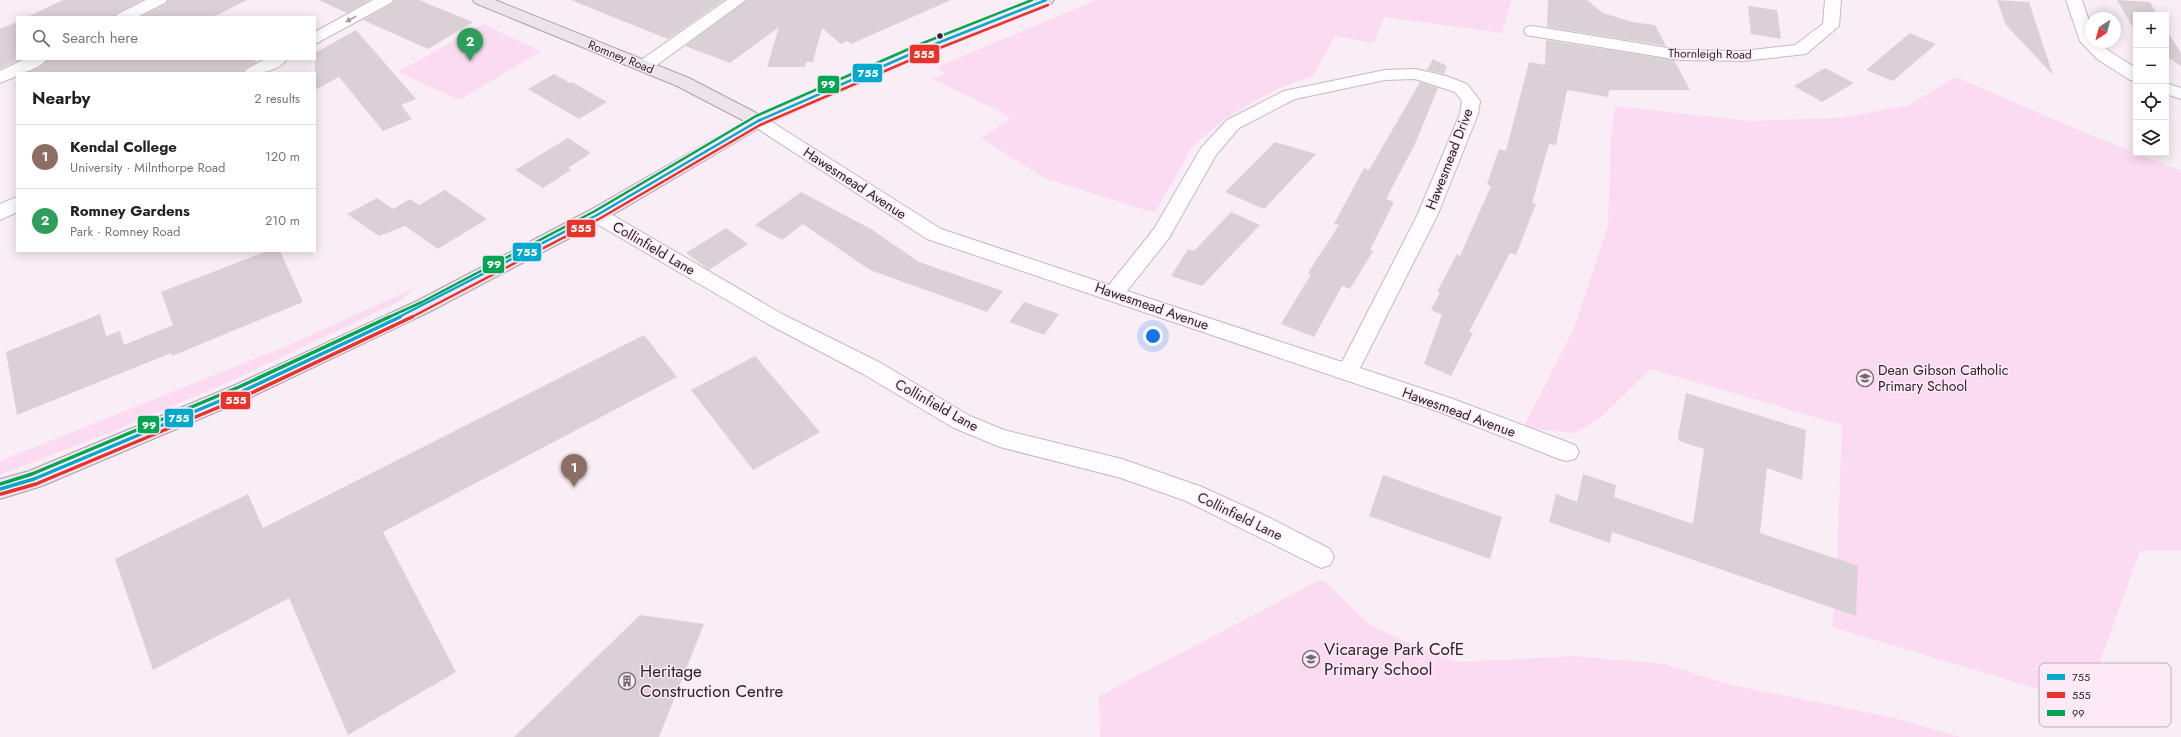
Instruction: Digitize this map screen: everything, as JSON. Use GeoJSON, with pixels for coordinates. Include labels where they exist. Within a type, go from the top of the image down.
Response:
{"type":"FeatureCollection","features":[{"type":"Feature","properties":{"kind":"highway"},"geometry":{"type":"LineString","coordinates":[[0,489],[34,478],[241,392],[429,304],[597,215],[758,121],[920,50],[1046,0]]}},
{"type":"Feature","properties":{"kind":"main road","name":"Romney Road"},"geometry":{"type":"LineString","coordinates":[[481,0],[702,91],[758,121]]}},
{"type":"Feature","properties":{"kind":"street"},"geometry":{"type":"LineString","coordinates":[[126,16],[159,0]]}},
{"type":"Feature","properties":{"kind":"street"},"geometry":{"type":"LineString","coordinates":[[316,38],[385,0]]}},
{"type":"Feature","properties":{"kind":"street"},"geometry":{"type":"LineString","coordinates":[[644,66],[738,0]]}},
{"type":"Feature","properties":{"kind":"street","name":"Thornleigh Road"},"geometry":{"type":"LineString","coordinates":[[1532,31],[1680,55],[1743,56],[1800,50],[1831,26],[1833,0]]}},
{"type":"Feature","properties":{"kind":"street"},"geometry":{"type":"LineString","coordinates":[[2074,0],[2085,34]]}},
{"type":"Feature","properties":{"kind":"street"},"geometry":{"type":"LineString","coordinates":[[2097,48],[2103,55],[2133,74]]}},
{"type":"Feature","properties":{"kind":"street"},"geometry":{"type":"LineString","coordinates":[[0,78],[36,60]]}},
{"type":"Feature","properties":{"kind":"street"},"geometry":{"type":"LineString","coordinates":[[255,72],[276,60]]}},
{"type":"Feature","properties":{"kind":"street","name":"Hawesmead Drive"},"geometry":{"type":"LineString","coordinates":[[1114,293],[1162,233],[1208,152],[1233,124],[1290,95],[1355,80],[1385,75],[1415,74],[1440,80],[1461,88],[1471,101],[1469,114],[1427,216],[1347,373]]}},
{"type":"Feature","properties":{"kind":"street"},"geometry":{"type":"LineString","coordinates":[[2169,89],[2181,94]]}},
{"type":"Feature","properties":{"kind":"street","name":"Hawesmead Avenue"},"geometry":{"type":"LineString","coordinates":[[758,121],[934,234],[1445,405],[1566,452]]}},
{"type":"Feature","properties":{"kind":"street"},"geometry":{"type":"LineString","coordinates":[[0,213],[16,205]]}},
{"type":"Feature","properties":{"kind":"street","name":"Collinfield Lane"},"geometry":{"type":"LineString","coordinates":[[597,215],[775,319],[871,368],[962,422],[1000,438],[1122,469],[1194,494],[1258,524],[1321,557]]}},
{"type":"Feature","properties":{"kind":"shaded area"},"geometry":{"type":"Polygon","coordinates":[[[1096,0],[1512,0],[1502,33],[1384,17],[1374,43],[1335,36],[1313,76],[1277,89],[1226,118],[1192,147],[1155,213],[1044,178],[981,138],[1010,119],[1000,111],[932,79],[945,73],[937,67],[1096,0]]]}},
{"type":"Feature","properties":{"kind":"shaded area"},"geometry":{"type":"Polygon","coordinates":[[[483,24],[541,51],[460,100],[398,72],[483,24]]]}},
{"type":"Feature","properties":{"kind":"shaded area","name":"Dean Gibson Catholic Primary School"},"geometry":{"type":"Polygon","coordinates":[[[1956,77],[2133,152],[2133,156],[2144,156],[2181,171],[2181,551],[2140,551],[2099,663],[2039,663],[2039,689],[1832,627],[1834,609],[1856,616],[1837,559],[1842,425],[1651,369],[1599,419],[1574,433],[1523,428],[1574,328],[1608,226],[1611,136],[1615,106],[1750,121],[1837,118],[1907,106],[1956,77]]]}},
{"type":"Feature","properties":{"kind":"shaded area"},"geometry":{"type":"Polygon","coordinates":[[[416,287],[400,301],[240,377],[111,432],[0,475],[0,461],[289,345],[416,287]]]}},
{"type":"Feature","properties":{"kind":"shaded area","name":"Vicarage Park CofE Primary School"},"geometry":{"type":"Polygon","coordinates":[[[1322,579],[1369,624],[1408,643],[1459,662],[1575,656],[1665,664],[1731,685],[1890,717],[1961,737],[1100,737],[1099,696],[1322,579]]]}},
{"type":"Feature","properties":{"kind":"building"},"geometry":{"type":"Polygon","coordinates":[[[63,0],[143,0],[117,13],[116,16],[29,16],[63,0]]]}},
{"type":"Feature","properties":{"kind":"building"},"geometry":{"type":"Polygon","coordinates":[[[168,0],[247,0],[215,16],[142,16],[166,4],[168,0]]]}},
{"type":"Feature","properties":{"kind":"building"},"geometry":{"type":"Polygon","coordinates":[[[319,0],[370,0],[347,13],[319,0]]]}},
{"type":"Feature","properties":{"kind":"building"},"geometry":{"type":"Polygon","coordinates":[[[394,0],[419,0],[473,22],[428,49],[363,20],[392,4],[394,0]]]}},
{"type":"Feature","properties":{"kind":"building"},"geometry":{"type":"Polygon","coordinates":[[[571,0],[724,0],[668,39],[571,0]]]}},
{"type":"Feature","properties":{"kind":"building"},"geometry":{"type":"Polygon","coordinates":[[[747,0],[951,0],[851,44],[847,41],[841,44],[822,28],[813,62],[806,62],[805,67],[767,67],[779,27],[730,63],[685,46],[747,0]]]}},
{"type":"Feature","properties":{"kind":"building"},"geometry":{"type":"Polygon","coordinates":[[[1548,0],[1587,0],[1603,13],[1632,22],[1655,25],[1666,46],[1547,27],[1548,0]]]}},
{"type":"Feature","properties":{"kind":"building"},"geometry":{"type":"Polygon","coordinates":[[[1997,0],[2029,2],[2053,75],[2006,25],[1997,0]]]}},
{"type":"Feature","properties":{"kind":"building"},"geometry":{"type":"Polygon","coordinates":[[[2117,0],[2150,2],[2155,12],[2133,12],[2133,28],[2117,0]]]}},
{"type":"Feature","properties":{"kind":"building"},"geometry":{"type":"Polygon","coordinates":[[[1748,6],[1777,10],[1781,39],[1751,34],[1748,6]]]}},
{"type":"Feature","properties":{"kind":"building"},"geometry":{"type":"Polygon","coordinates":[[[16,22],[16,60],[20,60],[0,69],[0,29],[16,22]]]}},
{"type":"Feature","properties":{"kind":"building"},"geometry":{"type":"Polygon","coordinates":[[[356,30],[416,99],[401,105],[412,119],[383,131],[339,77],[316,89],[316,52],[356,30]]]}},
{"type":"Feature","properties":{"kind":"building"},"geometry":{"type":"Polygon","coordinates":[[[1910,33],[1936,44],[1893,81],[1866,70],[1910,33]]]}},
{"type":"Feature","properties":{"kind":"building"},"geometry":{"type":"Polygon","coordinates":[[[2169,34],[2181,53],[2181,66],[2169,58],[2169,34]]]}},
{"type":"Feature","properties":{"kind":"building"},"geometry":{"type":"Polygon","coordinates":[[[1546,40],[1674,60],[1690,90],[1609,90],[1608,97],[1567,90],[1556,145],[1549,144],[1532,203],[1536,204],[1516,255],[1510,253],[1469,332],[1473,333],[1451,376],[1424,364],[1442,315],[1431,310],[1440,293],[1437,292],[1457,254],[1460,256],[1491,186],[1487,184],[1499,149],[1506,151],[1529,62],[1545,65],[1546,40]]]}},
{"type":"Feature","properties":{"kind":"building"},"geometry":{"type":"Polygon","coordinates":[[[1433,59],[1447,66],[1444,74],[1427,70],[1433,59]]]}},
{"type":"Feature","properties":{"kind":"building"},"geometry":{"type":"Polygon","coordinates":[[[47,60],[254,60],[257,62],[246,68],[244,72],[28,72],[42,66],[47,60]]]}},
{"type":"Feature","properties":{"kind":"building"},"geometry":{"type":"Polygon","coordinates":[[[1825,68],[1854,83],[1822,102],[1794,86],[1825,68]]]}},
{"type":"Feature","properties":{"kind":"building"},"geometry":{"type":"Polygon","coordinates":[[[554,74],[570,83],[572,82],[607,102],[579,119],[528,89],[554,74]]]}},
{"type":"Feature","properties":{"kind":"building"},"geometry":{"type":"Polygon","coordinates":[[[1420,82],[1438,88],[1414,146],[1386,199],[1394,202],[1370,250],[1373,251],[1350,289],[1342,286],[1314,337],[1281,324],[1311,274],[1308,273],[1339,225],[1334,224],[1364,168],[1369,170],[1420,82]]]}},
{"type":"Feature","properties":{"kind":"building"},"geometry":{"type":"Polygon","coordinates":[[[568,138],[591,153],[568,168],[571,170],[543,188],[515,170],[568,138]]]}},
{"type":"Feature","properties":{"kind":"building"},"geometry":{"type":"Polygon","coordinates":[[[1275,142],[1316,154],[1264,209],[1225,192],[1275,142]]]}},
{"type":"Feature","properties":{"kind":"building"},"geometry":{"type":"Polygon","coordinates":[[[445,190],[487,219],[438,249],[405,226],[379,236],[347,214],[377,198],[393,209],[410,199],[419,205],[445,190]]]}},
{"type":"Feature","properties":{"kind":"building"},"geometry":{"type":"Polygon","coordinates":[[[801,192],[871,229],[919,262],[1003,291],[987,312],[870,270],[803,224],[782,240],[755,225],[801,192]]]}},
{"type":"Feature","properties":{"kind":"building"},"geometry":{"type":"Polygon","coordinates":[[[1231,212],[1260,225],[1202,286],[1171,276],[1188,249],[1194,251],[1231,212]]]}},
{"type":"Feature","properties":{"kind":"building"},"geometry":{"type":"Polygon","coordinates":[[[726,228],[748,244],[709,270],[686,253],[726,228]]]}},
{"type":"Feature","properties":{"kind":"building"},"geometry":{"type":"Polygon","coordinates":[[[264,252],[280,252],[303,302],[172,356],[171,353],[17,415],[6,352],[100,314],[106,336],[120,331],[124,345],[173,325],[161,292],[264,252]]]}},
{"type":"Feature","properties":{"kind":"building"},"geometry":{"type":"Polygon","coordinates":[[[1024,302],[1059,314],[1044,335],[1009,322],[1024,302]]]}},
{"type":"Feature","properties":{"kind":"building"},"geometry":{"type":"Polygon","coordinates":[[[644,335],[677,377],[383,532],[456,672],[348,735],[289,598],[153,670],[115,559],[248,494],[263,528],[644,335]]]}},
{"type":"Feature","properties":{"kind":"building"},"geometry":{"type":"Polygon","coordinates":[[[755,356],[820,432],[753,470],[691,390],[755,356]]]}},
{"type":"Feature","properties":{"kind":"building"},"geometry":{"type":"Polygon","coordinates":[[[1686,393],[1806,430],[1802,480],[1767,468],[1760,533],[1858,566],[1856,616],[1612,532],[1610,543],[1549,522],[1556,494],[1577,502],[1583,474],[1616,485],[1614,497],[1693,524],[1704,449],[1679,441],[1678,436],[1686,393]]]}},
{"type":"Feature","properties":{"kind":"building"},"geometry":{"type":"Polygon","coordinates":[[[1383,475],[1502,517],[1490,559],[1369,516],[1383,475]]]}},
{"type":"Feature","properties":{"kind":"building","name":"Heritage Construction Centre"},"geometry":{"type":"Polygon","coordinates":[[[640,615],[704,624],[659,737],[514,737],[640,615]]]}},
{"type":"Feature","properties":{"kind":"transit line","name":"99"},"geometry":{"type":"LineString","coordinates":[[0,484],[32,474],[239,387],[422,302],[595,211],[756,116],[918,45],[1032,0]]}},
{"type":"Feature","properties":{"kind":"transit line","name":"755"},"geometry":{"type":"LineString","coordinates":[[0,489],[34,479],[241,392],[424,306],[597,215],[758,121],[920,50],[1046,0]]}},
{"type":"Feature","properties":{"kind":"transit line","name":"555"},"geometry":{"type":"LineString","coordinates":[[1,494],[36,484],[243,397],[426,311],[599,219],[760,125],[922,55],[1048,5]]}},
{"type":"Feature","properties":{"kind":"place","name":"Romney Gardens"},"geometry":{"type":"Point","coordinates":[470,61]}},
{"type":"Feature","properties":{"kind":"place","name":"Dean Gibson Catholic Primary School"},"geometry":{"type":"Point","coordinates":[1865,378]}},
{"type":"Feature","properties":{"kind":"place","name":"Kendal College"},"geometry":{"type":"Point","coordinates":[574,487]}},
{"type":"Feature","properties":{"kind":"place","name":"Vicarage Park CofE Primary School"},"geometry":{"type":"Point","coordinates":[1311,659]}},
{"type":"Feature","properties":{"kind":"place","name":"Heritage Construction Centre"},"geometry":{"type":"Point","coordinates":[627,681]}}]}
